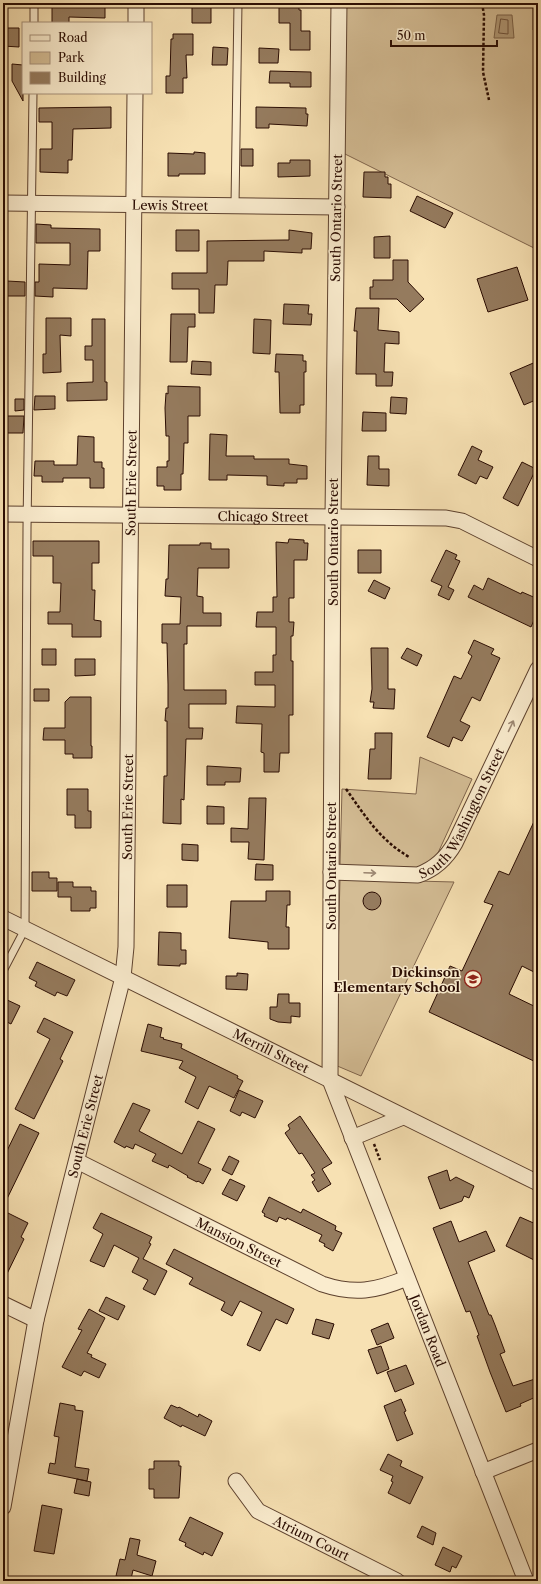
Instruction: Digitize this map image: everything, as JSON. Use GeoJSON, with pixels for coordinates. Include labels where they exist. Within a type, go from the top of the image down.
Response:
{"type":"FeatureCollection","features":[{"type":"Feature","properties":{"kind":"street"},"geometry":{"type":"LineString","coordinates":[[136,3],[136,22]]}},
{"type":"Feature","properties":{"kind":"street","name":"South Ontario Street"},"geometry":{"type":"LineString","coordinates":[[330,1080],[333,517],[339,3]]}},
{"type":"Feature","properties":{"kind":"street","name":"South Erie Street"},"geometry":{"type":"LineString","coordinates":[[3,1507],[36,1320],[123,977],[126,947],[135,94]]}},
{"type":"Feature","properties":{"kind":"street","name":"Lewis Street"},"geometry":{"type":"LineString","coordinates":[[3,203],[336,207]]}},
{"type":"Feature","properties":{"kind":"street","name":"Chicago Street"},"geometry":{"type":"LineString","coordinates":[[3,514],[446,518],[462,521],[538,559]]}},
{"type":"Feature","properties":{"kind":"street","name":"South Washington Street"},"geometry":{"type":"LineString","coordinates":[[331,872],[418,874],[430,871],[440,863],[456,844],[538,669]]}},
{"type":"Feature","properties":{"kind":"street","name":"Merrill Street"},"geometry":{"type":"LineString","coordinates":[[3,918],[538,1183]]}},
{"type":"Feature","properties":{"kind":"street","name":"Jordan Road"},"geometry":{"type":"LineString","coordinates":[[330,1080],[526,1581]]}},
{"type":"Feature","properties":{"kind":"street"},"geometry":{"type":"LineString","coordinates":[[352,1138],[403,1117]]}},
{"type":"Feature","properties":{"kind":"street","name":"Mansion Street"},"geometry":{"type":"LineString","coordinates":[[77,1161],[322,1284],[338,1289],[367,1291],[386,1287],[407,1278]]}},
{"type":"Feature","properties":{"kind":"street"},"geometry":{"type":"LineString","coordinates":[[3,1304],[36,1320]]}},
{"type":"Feature","properties":{"kind":"street"},"geometry":{"type":"LineString","coordinates":[[483,1472],[538,1450]]}},
{"type":"Feature","properties":{"kind":"street","name":"Atrium Court"},"geometry":{"type":"LineString","coordinates":[[236,1481],[258,1511],[397,1581]]}},
{"type":"Feature","properties":{"kind":"lane"},"geometry":{"type":"LineString","coordinates":[[34,3],[34,22]]}},
{"type":"Feature","properties":{"kind":"lane"},"geometry":{"type":"LineString","coordinates":[[236,206],[238,3]]}},
{"type":"Feature","properties":{"kind":"lane"},"geometry":{"type":"LineString","coordinates":[[3,971],[25,929],[27,514],[33,94]]}},
{"type":"Feature","properties":{"kind":"path"},"geometry":{"type":"LineString","coordinates":[[482,3],[484,16],[483,72],[489,100]]}},
{"type":"Feature","properties":{"kind":"path"},"geometry":{"type":"LineString","coordinates":[[346,789],[379,834],[395,848],[409,857]]}},
{"type":"Feature","properties":{"kind":"green space"},"geometry":{"type":"Polygon","coordinates":[[[339,3],[538,3],[538,250],[337,150],[339,3]]]}},
{"type":"Feature","properties":{"kind":"green space"},"geometry":{"type":"Polygon","coordinates":[[[420,757],[472,779],[431,868],[340,865],[342,789],[416,794],[420,757]]]}},
{"type":"Feature","properties":{"kind":"green space"},"geometry":{"type":"Polygon","coordinates":[[[340,879],[454,882],[361,1076],[335,1065],[340,879]]]}},
{"type":"Feature","properties":{"kind":"water"},"geometry":{"type":"Polygon","coordinates":[[[538,3],[538,35],[533,30],[533,7],[538,3]]]}},
{"type":"Feature","properties":{"kind":"water"},"geometry":{"type":"Polygon","coordinates":[[[497,15],[512,15],[514,38],[494,38],[497,15]]]}},
{"type":"Feature","properties":{"kind":"building"},"geometry":{"type":"Polygon","coordinates":[[[105,3],[105,18],[69,17],[69,22],[52,22],[52,4],[105,3]]]}},
{"type":"Feature","properties":{"kind":"building"},"geometry":{"type":"Polygon","coordinates":[[[192,3],[211,3],[211,23],[192,23],[192,3]]]}},
{"type":"Feature","properties":{"kind":"building"},"geometry":{"type":"Polygon","coordinates":[[[288,3],[299,3],[299,10],[301,10],[301,31],[310,31],[310,50],[290,50],[290,23],[279,23],[279,6],[288,6],[288,3]]]}},
{"type":"Feature","properties":{"kind":"building"},"geometry":{"type":"Polygon","coordinates":[[[3,28],[19,28],[19,47],[3,46],[3,28]]]}},
{"type":"Feature","properties":{"kind":"building"},"geometry":{"type":"Polygon","coordinates":[[[173,34],[193,34],[193,55],[186,55],[187,78],[183,78],[183,93],[166,93],[166,76],[170,76],[171,39],[173,39],[173,34]]]}},
{"type":"Feature","properties":{"kind":"building"},"geometry":{"type":"Polygon","coordinates":[[[213,47],[228,48],[227,65],[212,65],[213,47]]]}},
{"type":"Feature","properties":{"kind":"building"},"geometry":{"type":"Polygon","coordinates":[[[259,48],[279,49],[278,63],[259,63],[259,48]]]}},
{"type":"Feature","properties":{"kind":"building"},"geometry":{"type":"Polygon","coordinates":[[[12,64],[22,65],[23,101],[12,81],[12,64]]]}},
{"type":"Feature","properties":{"kind":"building"},"geometry":{"type":"Polygon","coordinates":[[[270,71],[311,72],[311,87],[290,87],[290,83],[269,83],[270,71]]]}},
{"type":"Feature","properties":{"kind":"building"},"geometry":{"type":"Polygon","coordinates":[[[111,107],[111,128],[73,129],[72,160],[68,160],[68,173],[40,172],[40,149],[52,149],[52,122],[39,122],[39,108],[111,107]]]}},
{"type":"Feature","properties":{"kind":"building"},"geometry":{"type":"Polygon","coordinates":[[[256,107],[306,108],[306,114],[308,114],[307,126],[269,124],[269,128],[256,128],[256,107]]]}},
{"type":"Feature","properties":{"kind":"building"},"geometry":{"type":"Polygon","coordinates":[[[241,149],[253,149],[253,166],[241,166],[241,149]]]}},
{"type":"Feature","properties":{"kind":"building"},"geometry":{"type":"Polygon","coordinates":[[[194,152],[205,153],[205,174],[179,174],[179,176],[168,176],[168,153],[194,154],[194,152]]]}},
{"type":"Feature","properties":{"kind":"building"},"geometry":{"type":"Polygon","coordinates":[[[290,160],[310,160],[310,176],[278,177],[278,163],[290,163],[290,160]]]}},
{"type":"Feature","properties":{"kind":"building"},"geometry":{"type":"Polygon","coordinates":[[[364,172],[385,172],[385,177],[388,177],[388,184],[391,184],[391,198],[363,197],[364,172]]]}},
{"type":"Feature","properties":{"kind":"building"},"geometry":{"type":"Polygon","coordinates":[[[417,196],[453,213],[445,228],[410,211],[417,196]]]}},
{"type":"Feature","properties":{"kind":"building"},"geometry":{"type":"Polygon","coordinates":[[[36,224],[51,225],[51,228],[100,229],[100,251],[88,251],[87,289],[53,288],[53,297],[35,296],[35,282],[39,282],[39,264],[70,265],[70,243],[36,243],[36,224]]]}},
{"type":"Feature","properties":{"kind":"building"},"geometry":{"type":"Polygon","coordinates":[[[176,230],[199,230],[199,251],[176,251],[176,230]]]}},
{"type":"Feature","properties":{"kind":"building"},"geometry":{"type":"Polygon","coordinates":[[[289,230],[312,233],[311,249],[302,249],[302,253],[264,251],[264,261],[228,261],[227,285],[215,285],[214,313],[199,313],[199,289],[172,289],[172,273],[207,273],[207,241],[289,240],[289,230]]]}},
{"type":"Feature","properties":{"kind":"building"},"geometry":{"type":"Polygon","coordinates":[[[390,236],[390,258],[374,258],[374,237],[390,236]]]}},
{"type":"Feature","properties":{"kind":"building"},"geometry":{"type":"Polygon","coordinates":[[[393,260],[408,260],[408,282],[424,299],[410,312],[397,299],[370,299],[370,287],[373,287],[373,280],[393,280],[393,260]]]}},
{"type":"Feature","properties":{"kind":"building"},"geometry":{"type":"Polygon","coordinates":[[[517,267],[528,300],[488,312],[477,279],[517,267]]]}},
{"type":"Feature","properties":{"kind":"building"},"geometry":{"type":"Polygon","coordinates":[[[7,281],[25,282],[25,296],[6,296],[7,281]]]}},
{"type":"Feature","properties":{"kind":"building"},"geometry":{"type":"Polygon","coordinates":[[[284,304],[309,305],[308,314],[312,314],[311,325],[283,324],[284,304]]]}},
{"type":"Feature","properties":{"kind":"building"},"geometry":{"type":"Polygon","coordinates":[[[356,308],[379,308],[378,330],[399,332],[399,344],[385,343],[384,372],[393,372],[392,386],[376,386],[376,374],[356,374],[357,331],[354,331],[356,308]]]}},
{"type":"Feature","properties":{"kind":"building"},"geometry":{"type":"Polygon","coordinates":[[[171,314],[195,314],[195,327],[188,327],[187,362],[170,362],[171,314]]]}},
{"type":"Feature","properties":{"kind":"building"},"geometry":{"type":"Polygon","coordinates":[[[46,318],[71,318],[71,336],[60,335],[61,372],[43,373],[43,354],[46,354],[46,318]]]}},
{"type":"Feature","properties":{"kind":"building"},"geometry":{"type":"Polygon","coordinates":[[[92,319],[105,319],[105,382],[107,382],[107,400],[67,401],[67,383],[93,382],[93,360],[85,360],[85,346],[92,346],[92,319]]]}},
{"type":"Feature","properties":{"kind":"building"},"geometry":{"type":"Polygon","coordinates":[[[254,319],[271,320],[270,354],[253,353],[254,319]]]}},
{"type":"Feature","properties":{"kind":"building"},"geometry":{"type":"Polygon","coordinates":[[[276,354],[303,355],[303,361],[306,361],[306,372],[304,372],[304,405],[300,405],[300,413],[280,413],[279,372],[275,372],[276,354]]]}},
{"type":"Feature","properties":{"kind":"building"},"geometry":{"type":"Polygon","coordinates":[[[192,361],[211,362],[211,375],[191,374],[192,361]]]}},
{"type":"Feature","properties":{"kind":"building"},"geometry":{"type":"Polygon","coordinates":[[[538,361],[538,399],[524,405],[510,373],[538,361]]]}},
{"type":"Feature","properties":{"kind":"building"},"geometry":{"type":"Polygon","coordinates":[[[168,386],[200,387],[200,416],[188,416],[188,443],[184,443],[181,490],[164,490],[164,486],[157,486],[157,467],[167,467],[167,461],[169,461],[169,436],[166,436],[165,408],[168,386]]]}},
{"type":"Feature","properties":{"kind":"building"},"geometry":{"type":"Polygon","coordinates":[[[35,396],[55,396],[55,409],[34,410],[35,396]]]}},
{"type":"Feature","properties":{"kind":"building"},"geometry":{"type":"Polygon","coordinates":[[[391,397],[407,398],[406,414],[390,413],[391,397]]]}},
{"type":"Feature","properties":{"kind":"building"},"geometry":{"type":"Polygon","coordinates":[[[15,399],[24,399],[24,410],[15,411],[15,399]]]}},
{"type":"Feature","properties":{"kind":"building"},"geometry":{"type":"Polygon","coordinates":[[[363,412],[386,413],[386,431],[362,431],[363,412]]]}},
{"type":"Feature","properties":{"kind":"building"},"geometry":{"type":"Polygon","coordinates":[[[3,416],[24,416],[23,433],[3,433],[3,416]]]}},
{"type":"Feature","properties":{"kind":"building"},"geometry":{"type":"Polygon","coordinates":[[[210,434],[227,435],[226,456],[254,456],[254,459],[289,459],[289,464],[307,466],[307,479],[297,479],[297,483],[284,483],[284,486],[267,485],[267,476],[227,475],[227,480],[209,480],[210,434]]]}},
{"type":"Feature","properties":{"kind":"building"},"geometry":{"type":"Polygon","coordinates":[[[78,436],[94,437],[94,462],[102,462],[102,468],[104,468],[104,488],[90,488],[90,478],[63,478],[63,482],[42,482],[42,476],[34,476],[35,461],[54,461],[54,465],[77,465],[78,436]]]}},
{"type":"Feature","properties":{"kind":"building"},"geometry":{"type":"Polygon","coordinates":[[[472,446],[482,451],[478,460],[493,467],[487,479],[480,476],[476,484],[458,475],[472,446]]]}},
{"type":"Feature","properties":{"kind":"building"},"geometry":{"type":"Polygon","coordinates":[[[368,456],[379,456],[379,469],[389,469],[389,486],[367,485],[368,456]]]}},
{"type":"Feature","properties":{"kind":"building"},"geometry":{"type":"Polygon","coordinates":[[[522,462],[536,469],[518,506],[503,498],[522,462]]]}},
{"type":"Feature","properties":{"kind":"building"},"geometry":{"type":"Polygon","coordinates":[[[289,539],[304,540],[304,543],[308,543],[307,560],[294,560],[294,598],[289,598],[289,622],[294,622],[293,636],[291,636],[291,661],[293,661],[293,715],[289,715],[289,753],[280,753],[279,772],[264,772],[264,753],[261,752],[262,724],[236,723],[237,706],[275,707],[275,685],[255,685],[255,672],[273,672],[273,655],[276,655],[276,627],[256,627],[257,612],[273,612],[273,597],[277,597],[276,542],[288,543],[289,539]]]}},
{"type":"Feature","properties":{"kind":"building"},"geometry":{"type":"Polygon","coordinates":[[[33,541],[99,541],[99,563],[92,563],[92,590],[95,590],[94,620],[101,621],[101,637],[72,637],[72,624],[48,624],[48,612],[60,612],[61,583],[53,583],[53,556],[33,556],[33,541]]]}},
{"type":"Feature","properties":{"kind":"building"},"geometry":{"type":"Polygon","coordinates":[[[200,543],[211,543],[211,549],[229,549],[229,568],[198,568],[197,596],[203,597],[203,613],[221,613],[221,626],[187,626],[187,644],[184,644],[184,690],[226,690],[226,704],[189,704],[189,728],[203,728],[202,739],[186,739],[184,800],[181,799],[181,824],[163,823],[164,776],[167,776],[167,721],[165,721],[166,708],[168,708],[168,684],[167,643],[162,643],[162,624],[180,624],[181,597],[165,596],[166,579],[168,579],[169,545],[200,545],[200,543]]]}},
{"type":"Feature","properties":{"kind":"building"},"geometry":{"type":"Polygon","coordinates":[[[358,550],[381,550],[381,573],[358,573],[358,550]]]}},
{"type":"Feature","properties":{"kind":"building"},"geometry":{"type":"Polygon","coordinates":[[[446,550],[457,555],[455,559],[460,561],[448,587],[454,590],[449,600],[438,595],[442,586],[431,581],[446,550]]]}},
{"type":"Feature","properties":{"kind":"building"},"geometry":{"type":"Polygon","coordinates":[[[488,578],[521,594],[522,592],[538,599],[538,611],[531,627],[468,597],[474,585],[483,590],[488,578]]]}},
{"type":"Feature","properties":{"kind":"building"},"geometry":{"type":"Polygon","coordinates":[[[374,580],[390,588],[385,599],[368,591],[374,580]]]}},
{"type":"Feature","properties":{"kind":"building"},"geometry":{"type":"Polygon","coordinates":[[[474,640],[494,649],[491,654],[500,658],[480,701],[472,697],[460,721],[470,726],[462,741],[453,737],[449,747],[427,737],[454,676],[461,679],[472,656],[468,653],[474,640]]]}},
{"type":"Feature","properties":{"kind":"building"},"geometry":{"type":"Polygon","coordinates":[[[371,648],[388,648],[388,689],[395,689],[394,709],[373,708],[374,702],[370,702],[372,689],[371,648]]]}},
{"type":"Feature","properties":{"kind":"building"},"geometry":{"type":"Polygon","coordinates":[[[407,648],[422,655],[417,666],[401,658],[407,648]]]}},
{"type":"Feature","properties":{"kind":"building"},"geometry":{"type":"Polygon","coordinates":[[[42,649],[56,649],[56,665],[42,665],[42,649]]]}},
{"type":"Feature","properties":{"kind":"building"},"geometry":{"type":"Polygon","coordinates":[[[75,659],[95,659],[95,675],[75,676],[75,659]]]}},
{"type":"Feature","properties":{"kind":"building"},"geometry":{"type":"Polygon","coordinates":[[[34,689],[49,689],[49,701],[34,701],[34,689]]]}},
{"type":"Feature","properties":{"kind":"building"},"geometry":{"type":"Polygon","coordinates":[[[70,697],[91,697],[92,758],[73,758],[73,754],[65,754],[65,740],[43,740],[44,728],[65,728],[65,702],[70,697]]]}},
{"type":"Feature","properties":{"kind":"building"},"geometry":{"type":"Polygon","coordinates":[[[375,733],[392,733],[391,779],[368,779],[370,749],[375,749],[375,733]]]}},
{"type":"Feature","properties":{"kind":"building"},"geometry":{"type":"Polygon","coordinates":[[[207,766],[241,768],[240,782],[225,782],[225,785],[207,785],[207,766]]]}},
{"type":"Feature","properties":{"kind":"building"},"geometry":{"type":"Polygon","coordinates":[[[67,789],[88,789],[88,811],[91,811],[91,828],[75,828],[75,815],[67,815],[67,789]]]}},
{"type":"Feature","properties":{"kind":"building"},"geometry":{"type":"Polygon","coordinates":[[[249,798],[266,798],[264,860],[248,859],[249,842],[231,842],[231,828],[248,829],[249,798]]]}},
{"type":"Feature","properties":{"kind":"building"},"geometry":{"type":"Polygon","coordinates":[[[207,806],[224,807],[224,824],[207,824],[207,806]]]}},
{"type":"Feature","properties":{"kind":"building","name":"Dickinson Elementary School"},"geometry":{"type":"Polygon","coordinates":[[[538,813],[538,974],[522,966],[509,994],[538,1008],[538,1063],[429,1012],[450,966],[462,971],[493,905],[484,902],[499,871],[509,875],[538,813]]]}},
{"type":"Feature","properties":{"kind":"building"},"geometry":{"type":"Polygon","coordinates":[[[182,844],[198,845],[198,861],[182,860],[182,844]]]}},
{"type":"Feature","properties":{"kind":"building"},"geometry":{"type":"Polygon","coordinates":[[[256,864],[273,865],[273,880],[255,880],[256,864]]]}},
{"type":"Feature","properties":{"kind":"building"},"geometry":{"type":"Polygon","coordinates":[[[32,872],[49,872],[49,878],[57,878],[57,891],[32,891],[32,872]]]}},
{"type":"Feature","properties":{"kind":"building"},"geometry":{"type":"Polygon","coordinates":[[[58,882],[73,882],[73,887],[91,887],[91,891],[96,891],[96,908],[90,908],[90,911],[71,911],[71,897],[58,897],[58,882]]]}},
{"type":"Feature","properties":{"kind":"building"},"geometry":{"type":"Polygon","coordinates":[[[167,885],[187,885],[187,907],[167,907],[167,885]]]}},
{"type":"Feature","properties":{"kind":"building"},"geometry":{"type":"Polygon","coordinates":[[[266,891],[290,891],[290,905],[287,905],[286,927],[289,927],[289,949],[268,949],[268,942],[229,938],[231,901],[266,901],[266,891]]]}},
{"type":"Feature","properties":{"kind":"building"},"geometry":{"type":"Polygon","coordinates":[[[372,892],[378,895],[381,901],[378,907],[372,910],[366,907],[363,901],[366,895],[372,892]]]}},
{"type":"Feature","properties":{"kind":"building"},"geometry":{"type":"Polygon","coordinates":[[[159,932],[181,933],[181,950],[186,950],[186,964],[180,964],[180,966],[158,965],[159,932]]]}},
{"type":"Feature","properties":{"kind":"building"},"geometry":{"type":"Polygon","coordinates":[[[37,962],[75,980],[67,996],[57,992],[55,996],[35,986],[37,982],[29,978],[37,962]]]}},
{"type":"Feature","properties":{"kind":"building"},"geometry":{"type":"Polygon","coordinates":[[[237,973],[248,974],[247,990],[226,989],[226,976],[237,976],[237,973]]]}},
{"type":"Feature","properties":{"kind":"building"},"geometry":{"type":"Polygon","coordinates":[[[278,994],[289,994],[289,1003],[300,1003],[300,1017],[291,1016],[291,1023],[278,1022],[270,1019],[270,1007],[277,1007],[278,994]]]}},
{"type":"Feature","properties":{"kind":"building"},"geometry":{"type":"Polygon","coordinates":[[[3,998],[20,1006],[11,1024],[3,1020],[3,998]]]}},
{"type":"Feature","properties":{"kind":"building"},"geometry":{"type":"Polygon","coordinates":[[[44,1018],[73,1032],[60,1059],[63,1061],[34,1119],[15,1109],[50,1039],[37,1032],[44,1018]]]}},
{"type":"Feature","properties":{"kind":"building"},"geometry":{"type":"Polygon","coordinates":[[[148,1024],[162,1028],[160,1037],[164,1038],[163,1039],[182,1044],[181,1048],[238,1076],[237,1078],[243,1081],[234,1098],[209,1086],[198,1109],[185,1102],[196,1077],[179,1068],[183,1061],[141,1051],[148,1024]]]}},
{"type":"Feature","properties":{"kind":"building"},"geometry":{"type":"Polygon","coordinates":[[[239,1090],[263,1101],[255,1118],[242,1112],[240,1116],[230,1111],[239,1090]]]}},
{"type":"Feature","properties":{"kind":"building"},"geometry":{"type":"Polygon","coordinates":[[[133,1103],[150,1110],[139,1131],[182,1154],[198,1121],[215,1129],[198,1163],[211,1169],[203,1184],[187,1177],[188,1176],[169,1165],[168,1168],[152,1161],[156,1154],[135,1144],[133,1149],[126,1146],[125,1148],[114,1142],[133,1103]]]}},
{"type":"Feature","properties":{"kind":"building"},"geometry":{"type":"Polygon","coordinates":[[[300,1116],[332,1163],[322,1169],[331,1184],[318,1192],[312,1182],[315,1180],[311,1175],[315,1173],[302,1153],[299,1154],[285,1133],[290,1129],[288,1125],[300,1116]]]}},
{"type":"Feature","properties":{"kind":"building"},"geometry":{"type":"Polygon","coordinates":[[[20,1124],[39,1133],[3,1207],[3,1159],[20,1124]]]}},
{"type":"Feature","properties":{"kind":"building"},"geometry":{"type":"Polygon","coordinates":[[[229,1156],[239,1161],[232,1175],[222,1170],[229,1156]]]}},
{"type":"Feature","properties":{"kind":"building"},"geometry":{"type":"Polygon","coordinates":[[[447,1170],[450,1181],[456,1177],[474,1186],[469,1198],[464,1196],[462,1201],[440,1209],[428,1177],[447,1170]]]}},
{"type":"Feature","properties":{"kind":"building"},"geometry":{"type":"Polygon","coordinates":[[[230,1179],[245,1186],[237,1201],[222,1194],[230,1179]]]}},
{"type":"Feature","properties":{"kind":"building"},"geometry":{"type":"Polygon","coordinates":[[[269,1197],[301,1213],[303,1209],[336,1226],[335,1230],[342,1233],[333,1251],[319,1241],[322,1235],[287,1218],[286,1220],[279,1217],[277,1222],[264,1216],[265,1214],[262,1212],[269,1197]]]}},
{"type":"Feature","properties":{"kind":"building"},"geometry":{"type":"Polygon","coordinates":[[[6,1212],[28,1223],[21,1237],[24,1239],[3,1282],[3,1219],[6,1212]]]}},
{"type":"Feature","properties":{"kind":"building"},"geometry":{"type":"Polygon","coordinates":[[[101,1213],[152,1237],[149,1243],[151,1244],[143,1259],[167,1271],[155,1295],[143,1289],[148,1280],[132,1272],[139,1258],[114,1245],[104,1267],[90,1261],[103,1234],[93,1228],[101,1213]]]}},
{"type":"Feature","properties":{"kind":"building"},"geometry":{"type":"Polygon","coordinates":[[[520,1217],[538,1225],[538,1262],[506,1246],[520,1217]]]}},
{"type":"Feature","properties":{"kind":"building"},"geometry":{"type":"Polygon","coordinates":[[[451,1221],[459,1242],[486,1231],[495,1251],[468,1262],[505,1352],[500,1354],[513,1386],[535,1379],[538,1387],[538,1396],[520,1404],[521,1406],[506,1412],[477,1336],[479,1335],[470,1311],[466,1312],[433,1228],[451,1221]]]}},
{"type":"Feature","properties":{"kind":"building"},"geometry":{"type":"Polygon","coordinates":[[[174,1249],[294,1309],[287,1324],[276,1319],[260,1351],[247,1345],[262,1312],[240,1301],[232,1316],[221,1310],[225,1302],[189,1284],[193,1278],[166,1264],[174,1249]]]}},
{"type":"Feature","properties":{"kind":"building"},"geometry":{"type":"Polygon","coordinates":[[[106,1297],[125,1306],[118,1320],[99,1311],[106,1297]]]}},
{"type":"Feature","properties":{"kind":"building"},"geometry":{"type":"Polygon","coordinates":[[[89,1309],[105,1318],[87,1353],[92,1355],[91,1357],[106,1364],[99,1378],[84,1371],[81,1376],[62,1367],[82,1330],[78,1329],[89,1309]]]}},
{"type":"Feature","properties":{"kind":"building"},"geometry":{"type":"Polygon","coordinates":[[[316,1319],[334,1324],[329,1339],[312,1334],[316,1319]]]}},
{"type":"Feature","properties":{"kind":"building"},"geometry":{"type":"Polygon","coordinates":[[[388,1323],[394,1338],[377,1345],[371,1330],[388,1323]]]}},
{"type":"Feature","properties":{"kind":"building"},"geometry":{"type":"Polygon","coordinates":[[[381,1346],[389,1369],[377,1374],[368,1350],[381,1346]]]}},
{"type":"Feature","properties":{"kind":"building"},"geometry":{"type":"Polygon","coordinates":[[[406,1365],[414,1384],[395,1392],[387,1372],[406,1365]]]}},
{"type":"Feature","properties":{"kind":"building"},"geometry":{"type":"Polygon","coordinates":[[[401,1399],[406,1411],[404,1412],[413,1434],[397,1441],[384,1406],[401,1399]]]}},
{"type":"Feature","properties":{"kind":"building"},"geometry":{"type":"Polygon","coordinates":[[[60,1403],[75,1406],[75,1410],[83,1411],[75,1467],[89,1469],[87,1481],[48,1473],[50,1463],[55,1464],[59,1437],[54,1436],[60,1403]]]}},
{"type":"Feature","properties":{"kind":"building"},"geometry":{"type":"Polygon","coordinates":[[[171,1405],[178,1408],[179,1407],[198,1417],[199,1414],[212,1421],[205,1436],[182,1425],[181,1427],[164,1418],[171,1405]]]}},
{"type":"Feature","properties":{"kind":"building"},"geometry":{"type":"Polygon","coordinates":[[[388,1454],[402,1461],[400,1466],[423,1477],[410,1504],[388,1493],[393,1482],[391,1481],[393,1476],[380,1470],[388,1454]]]}},
{"type":"Feature","properties":{"kind":"building"},"geometry":{"type":"Polygon","coordinates":[[[154,1461],[179,1461],[179,1466],[181,1466],[179,1498],[154,1498],[154,1489],[149,1489],[149,1469],[154,1469],[154,1461]]]}},
{"type":"Feature","properties":{"kind":"building"},"geometry":{"type":"Polygon","coordinates":[[[77,1479],[91,1482],[89,1496],[74,1493],[77,1479]]]}},
{"type":"Feature","properties":{"kind":"building"},"geometry":{"type":"Polygon","coordinates":[[[42,1505],[62,1509],[54,1554],[34,1551],[42,1505]]]}},
{"type":"Feature","properties":{"kind":"building"},"geometry":{"type":"Polygon","coordinates":[[[190,1517],[223,1533],[212,1556],[204,1552],[203,1555],[185,1546],[186,1543],[179,1540],[190,1517]]]}},
{"type":"Feature","properties":{"kind":"building"},"geometry":{"type":"Polygon","coordinates":[[[422,1526],[436,1533],[433,1545],[417,1537],[422,1526]]]}},
{"type":"Feature","properties":{"kind":"building"},"geometry":{"type":"Polygon","coordinates":[[[130,1538],[140,1540],[137,1555],[156,1561],[152,1576],[133,1570],[131,1579],[116,1576],[120,1559],[125,1560],[130,1538]]]}},
{"type":"Feature","properties":{"kind":"building"},"geometry":{"type":"Polygon","coordinates":[[[443,1547],[462,1556],[456,1568],[452,1566],[450,1572],[435,1565],[443,1547]]]}},
{"type":"Feature","properties":{"kind":"place","name":"Dickinson Elementary School"},"geometry":{"type":"Point","coordinates":[473,979]}}]}
